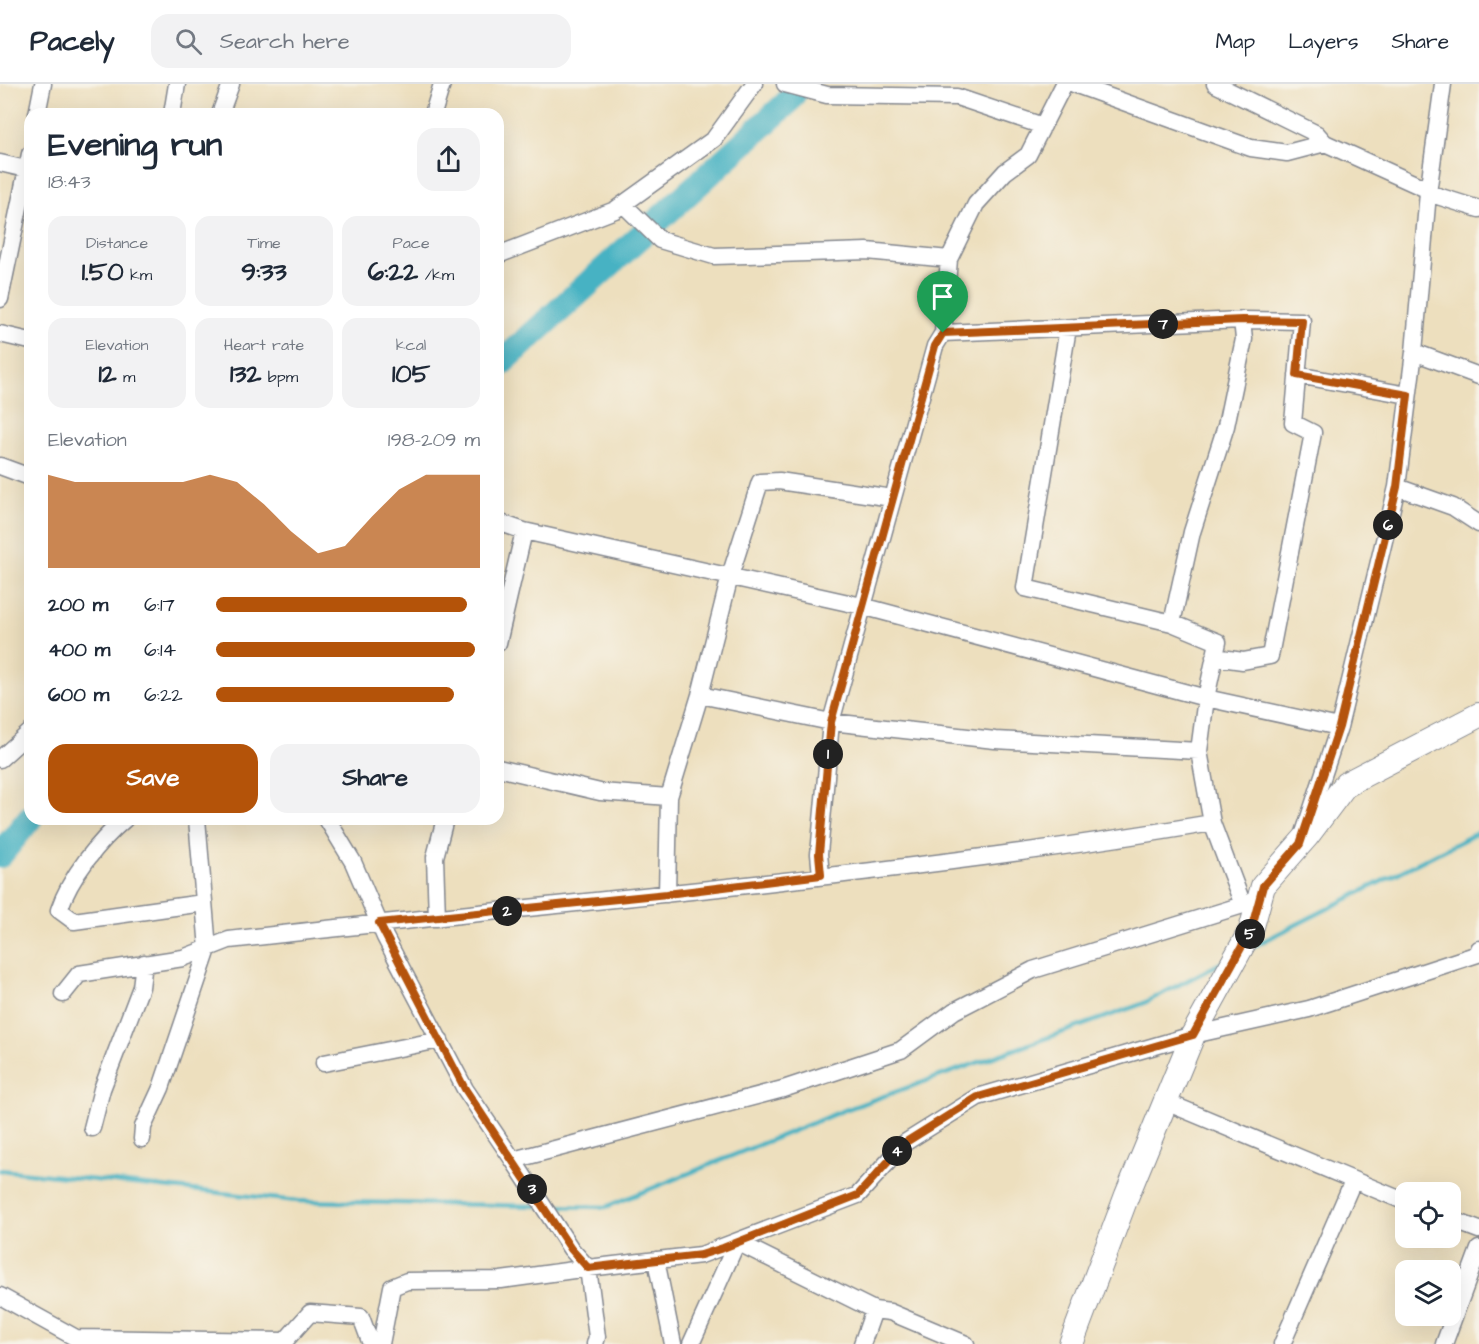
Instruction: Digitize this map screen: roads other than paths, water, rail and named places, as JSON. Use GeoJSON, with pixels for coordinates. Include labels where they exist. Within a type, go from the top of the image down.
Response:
{"type":"FeatureCollection","features":[{"type":"Feature","properties":{"kind":"street"},"geometry":{"type":"LineString","coordinates":[[38,108],[43,84]]}},
{"type":"Feature","properties":{"kind":"street"},"geometry":{"type":"LineString","coordinates":[[173,108],[177,84]]}},
{"type":"Feature","properties":{"kind":"street"},"geometry":{"type":"LineString","coordinates":[[222,108],[231,84]]}},
{"type":"Feature","properties":{"kind":"street"},"geometry":{"type":"LineString","coordinates":[[434,108],[442,84]]}},
{"type":"Feature","properties":{"kind":"street"},"geometry":{"type":"LineString","coordinates":[[504,253],[615,210],[714,139],[754,84]]}},
{"type":"Feature","properties":{"kind":"street"},"geometry":{"type":"LineString","coordinates":[[785,84],[827,95],[957,97],[1042,126]]}},
{"type":"Feature","properties":{"kind":"street"},"geometry":{"type":"LineString","coordinates":[[821,875],[819,854],[831,722],[935,346],[943,333],[949,259],[976,204],[1005,172],[1028,155],[1064,84]]}},
{"type":"Feature","properties":{"kind":"street"},"geometry":{"type":"LineString","coordinates":[[1074,84],[1251,148],[1287,153],[1325,143]]}},
{"type":"Feature","properties":{"kind":"street"},"geometry":{"type":"LineString","coordinates":[[1215,84],[1317,134],[1325,143],[1424,188],[1428,193],[1479,210]]}},
{"type":"Feature","properties":{"kind":"street"},"geometry":{"type":"LineString","coordinates":[[1300,844],[1339,727],[1397,487],[1414,352],[1428,193],[1443,84]]}},
{"type":"Feature","properties":{"kind":"street"},"geometry":{"type":"LineString","coordinates":[[0,163],[24,165]]}},
{"type":"Feature","properties":{"kind":"street"},"geometry":{"type":"LineString","coordinates":[[0,299],[24,188]]}},
{"type":"Feature","properties":{"kind":"street"},"geometry":{"type":"LineString","coordinates":[[623,204],[660,240],[714,256],[867,251],[949,259]]}},
{"type":"Feature","properties":{"kind":"street"},"geometry":{"type":"LineString","coordinates":[[943,333],[1242,320],[1302,321],[1293,423],[1313,433],[1270,656],[1243,661],[1214,657]]}},
{"type":"Feature","properties":{"kind":"street"},"geometry":{"type":"LineString","coordinates":[[1172,622],[1192,532],[1226,426],[1244,339],[1242,320]]}},
{"type":"Feature","properties":{"kind":"street"},"geometry":{"type":"LineString","coordinates":[[1068,328],[1025,588],[1172,622],[1218,642],[1206,698],[1199,751],[1212,823],[1251,902],[1251,930],[1193,1035],[1127,1195],[1071,1344]]}},
{"type":"Feature","properties":{"kind":"street"},"geometry":{"type":"LineString","coordinates":[[0,334],[24,340]]}},
{"type":"Feature","properties":{"kind":"street"},"geometry":{"type":"LineString","coordinates":[[1414,352],[1479,375]]}},
{"type":"Feature","properties":{"kind":"street"},"geometry":{"type":"LineString","coordinates":[[1297,375],[1408,395]]}},
{"type":"Feature","properties":{"kind":"street"},"geometry":{"type":"LineString","coordinates":[[0,466],[24,475]]}},
{"type":"Feature","properties":{"kind":"street"},"geometry":{"type":"LineString","coordinates":[[667,894],[669,797],[700,695],[730,576],[760,482],[778,481],[892,498]]}},
{"type":"Feature","properties":{"kind":"street"},"geometry":{"type":"LineString","coordinates":[[1397,487],[1453,507],[1479,524]]}},
{"type":"Feature","properties":{"kind":"street"},"geometry":{"type":"LineString","coordinates":[[504,524],[524,531],[862,606],[1206,698],[1339,727]]}},
{"type":"Feature","properties":{"kind":"street"},"geometry":{"type":"LineString","coordinates":[[504,617],[524,531]]}},
{"type":"Feature","properties":{"kind":"street"},"geometry":{"type":"LineString","coordinates":[[700,695],[831,722],[995,740],[1199,751]]}},
{"type":"Feature","properties":{"kind":"street"},"geometry":{"type":"LineString","coordinates":[[513,1160],[783,1089],[901,1050],[954,1011],[1033,970],[1251,902],[1346,784],[1479,715]]}},
{"type":"Feature","properties":{"kind":"street"},"geometry":{"type":"LineString","coordinates":[[0,759],[24,737]]}},
{"type":"Feature","properties":{"kind":"street"},"geometry":{"type":"LineString","coordinates":[[504,769],[600,792],[669,797]]}},
{"type":"Feature","properties":{"kind":"street"},"geometry":{"type":"LineString","coordinates":[[63,994],[79,974],[183,958],[229,940],[667,894],[1095,843],[1212,823]]}},
{"type":"Feature","properties":{"kind":"street"},"geometry":{"type":"LineString","coordinates":[[117,825],[65,891],[58,910],[74,921],[202,903]]}},
{"type":"Feature","properties":{"kind":"street"},"geometry":{"type":"LineString","coordinates":[[142,1139],[143,1127],[161,1088],[208,949],[202,903],[197,825]]}},
{"type":"Feature","properties":{"kind":"street"},"geometry":{"type":"LineString","coordinates":[[331,825],[353,862],[379,923],[465,1089],[571,1249],[588,1268],[597,1337],[595,1344]]}},
{"type":"Feature","properties":{"kind":"street"},"geometry":{"type":"LineString","coordinates":[[437,918],[435,856],[443,825]]}},
{"type":"Feature","properties":{"kind":"street"},"geometry":{"type":"LineString","coordinates":[[381,1344],[392,1287],[407,1281],[501,1280],[701,1255],[858,1195],[906,1142],[978,1097],[1193,1035],[1309,1009],[1479,953]]}},
{"type":"Feature","properties":{"kind":"street"},"geometry":{"type":"LineString","coordinates":[[92,1128],[102,1089],[141,987],[144,963]]}},
{"type":"Feature","properties":{"kind":"street"},"geometry":{"type":"LineString","coordinates":[[324,1063],[440,1040]]}},
{"type":"Feature","properties":{"kind":"street"},"geometry":{"type":"LineString","coordinates":[[1166,1102],[1395,1198]]}},
{"type":"Feature","properties":{"kind":"street"},"geometry":{"type":"LineString","coordinates":[[1282,1344],[1353,1181]]}},
{"type":"Feature","properties":{"kind":"street"},"geometry":{"type":"LineString","coordinates":[[1461,1223],[1479,1230]]}},
{"type":"Feature","properties":{"kind":"street"},"geometry":{"type":"LineString","coordinates":[[737,1242],[874,1310],[890,1312],[966,1344]]}},
{"type":"Feature","properties":{"kind":"street"},"geometry":{"type":"LineString","coordinates":[[691,1344],[737,1242]]}},
{"type":"Feature","properties":{"kind":"street"},"geometry":{"type":"LineString","coordinates":[[1444,1344],[1479,1250]]}},
{"type":"Feature","properties":{"kind":"street"},"geometry":{"type":"LineString","coordinates":[[656,1260],[673,1344]]}},
{"type":"Feature","properties":{"kind":"street"},"geometry":{"type":"LineString","coordinates":[[0,1296],[76,1338],[285,1341],[310,1312],[362,1317],[371,1344]]}},
{"type":"Feature","properties":{"kind":"street"},"geometry":{"type":"LineString","coordinates":[[862,1344],[874,1310]]}},
{"type":"Feature","properties":{"kind":"waterway"},"geometry":{"type":"LineString","coordinates":[[504,361],[787,103],[800,84]]}},
{"type":"Feature","properties":{"kind":"waterway"},"geometry":{"type":"LineString","coordinates":[[0,855],[24,825]]}},
{"type":"Feature","properties":{"kind":"waterway"},"geometry":{"type":"LineString","coordinates":[[1252,947],[1479,832]]}},
{"type":"Feature","properties":{"kind":"waterway"},"geometry":{"type":"LineString","coordinates":[[547,1206],[606,1207],[842,1111],[1142,1004],[1223,962]]}},
{"type":"Feature","properties":{"kind":"waterway"},"geometry":{"type":"LineString","coordinates":[[0,1170],[298,1201],[539,1206]]}}]}
